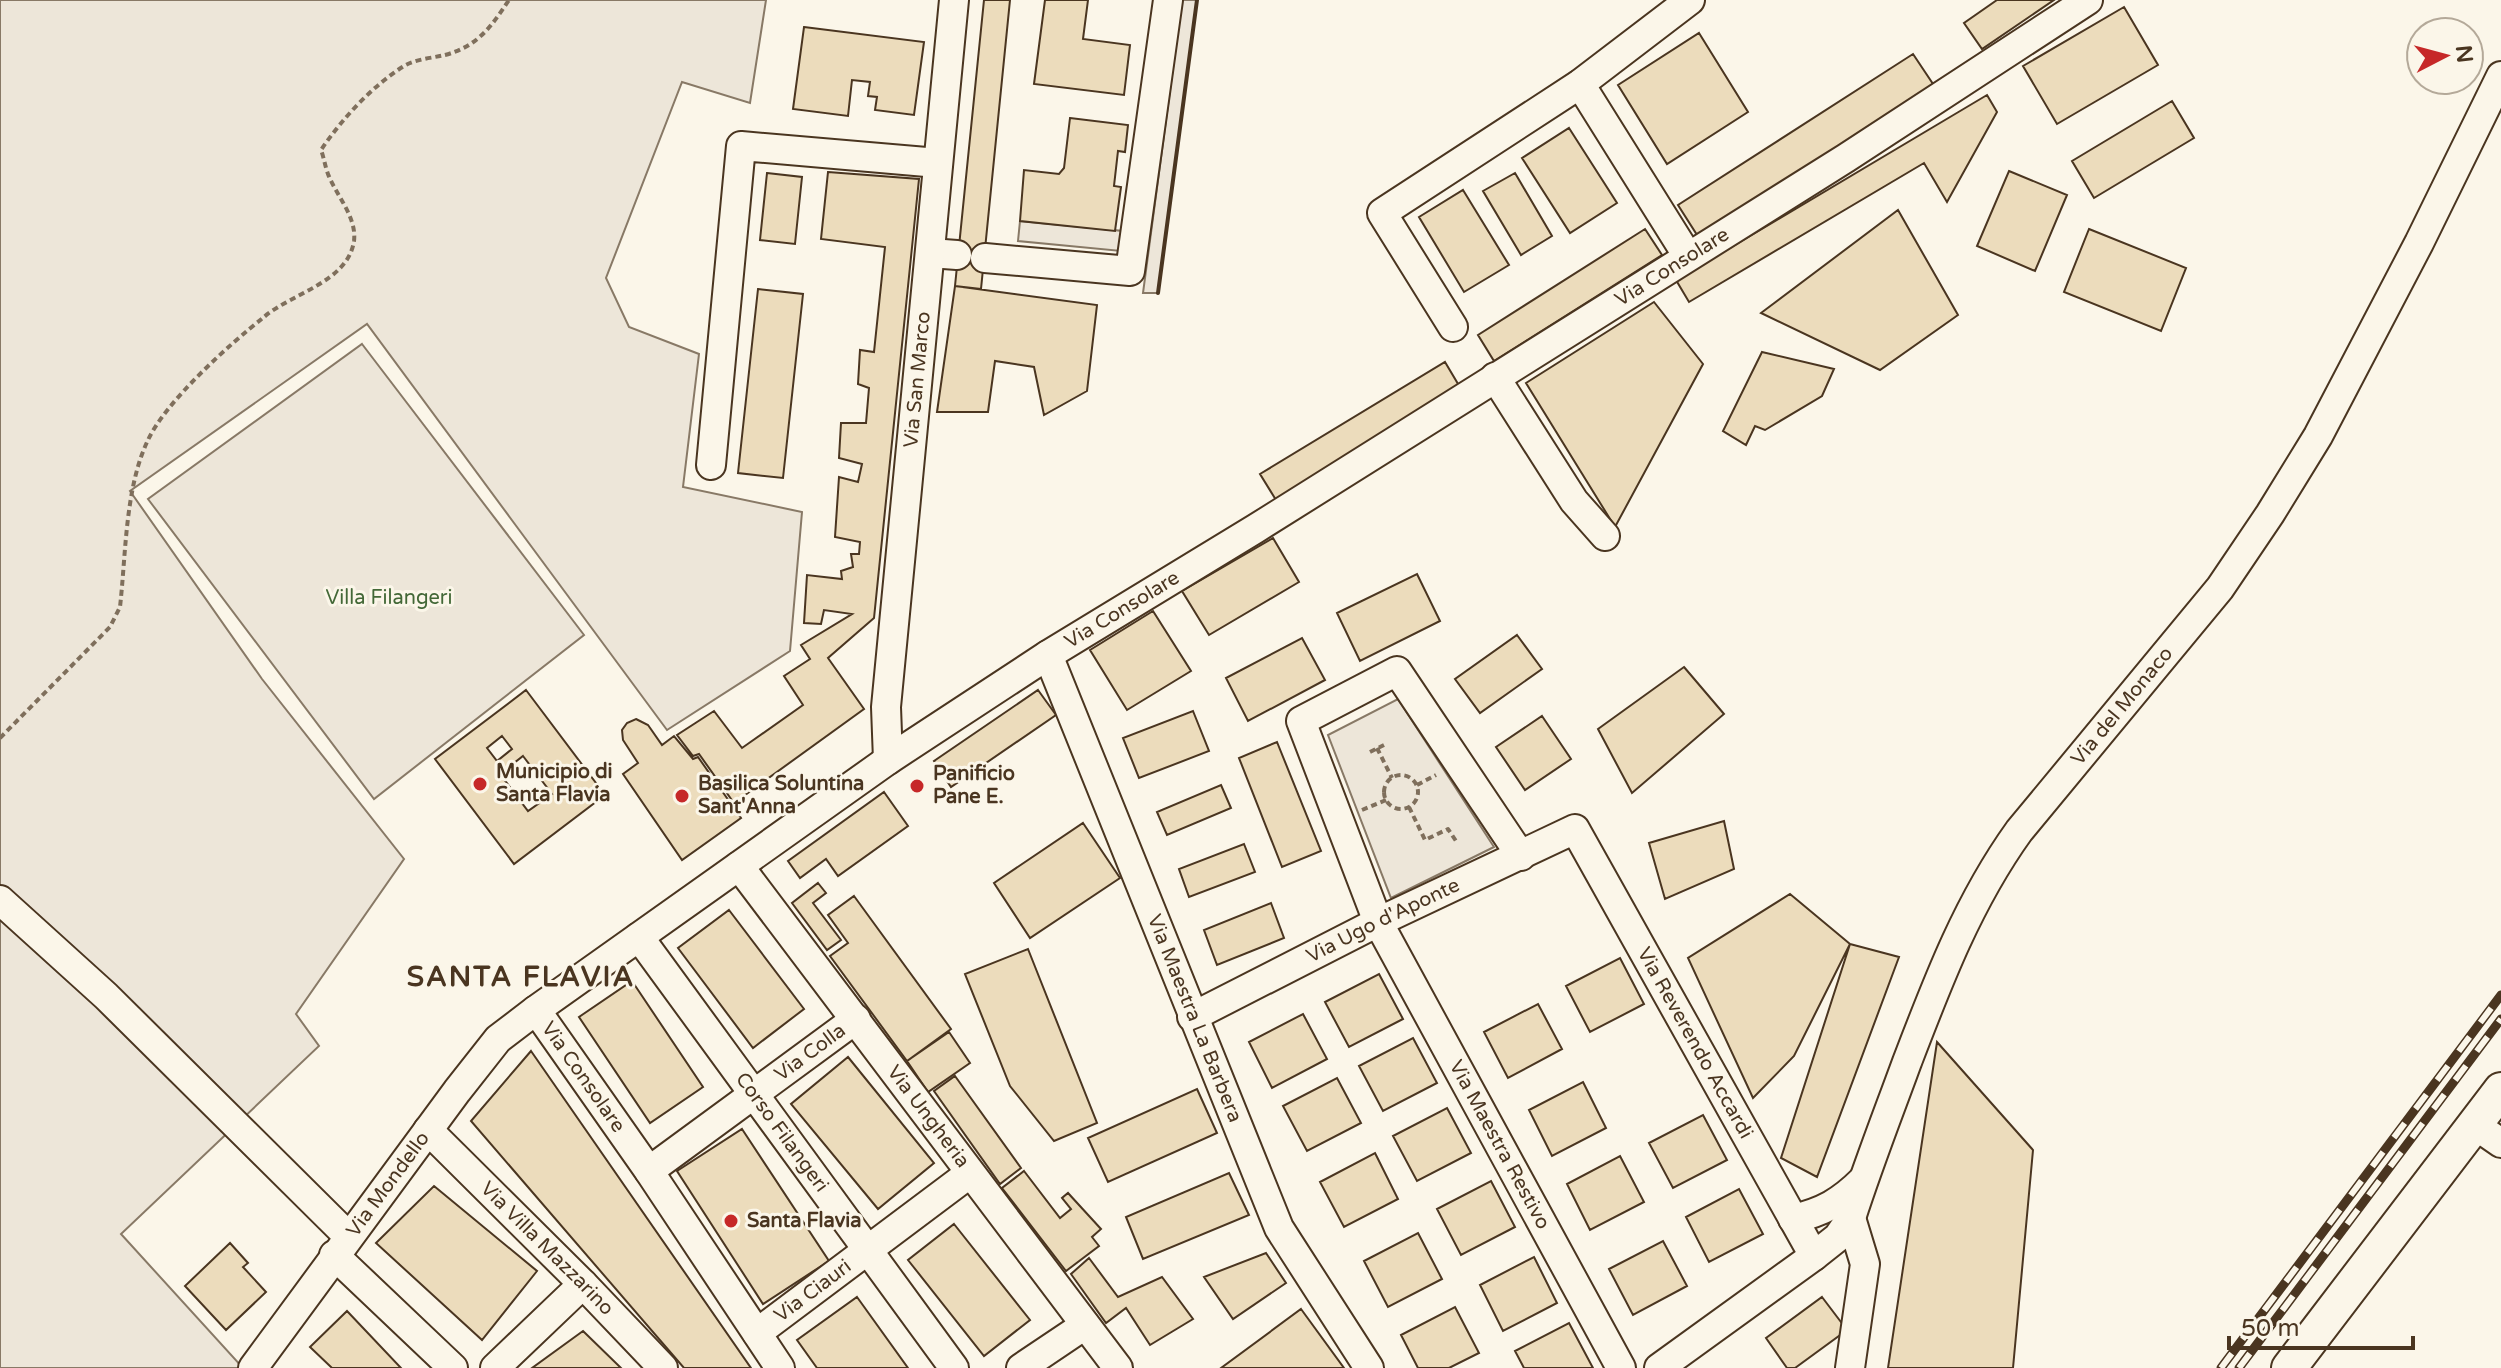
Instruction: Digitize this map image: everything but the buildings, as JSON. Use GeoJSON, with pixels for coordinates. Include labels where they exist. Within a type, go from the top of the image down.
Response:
{"type":"FeatureCollection","features":[{"type":"Feature","properties":{"kind":"main road"},"geometry":{"type":"LineString","coordinates":[[2289,1368],[2488,1134],[2501,1090]]}},
{"type":"Feature","properties":{"kind":"street","name":"Via San Marco"},"geometry":{"type":"LineString","coordinates":[[888,760],[886,707],[957,255],[938,163],[954,0]]}},
{"type":"Feature","properties":{"kind":"street"},"geometry":{"type":"LineString","coordinates":[[957,255],[1130,271],[1168,0]]}},
{"type":"Feature","properties":{"kind":"street"},"geometry":{"type":"LineString","coordinates":[[1453,327],[1382,213],[1580,84],[1690,0]]}},
{"type":"Feature","properties":{"kind":"street","name":"Via Consolare"},"geometry":{"type":"LineString","coordinates":[[780,1368],[649,1171],[536,1010],[888,760],[1048,655],[1255,529],[1846,158],[2088,0]]}},
{"type":"Feature","properties":{"kind":"street","name":"Via del Monaco"},"geometry":{"type":"LineString","coordinates":[[1851,1218],[1939,978],[1974,901],[1995,864],[2220,588],[2270,514],[2318,436],[2419,243],[2501,76]]}},
{"type":"Feature","properties":{"kind":"street"},"geometry":{"type":"LineString","coordinates":[[1580,84],[1687,255]]}},
{"type":"Feature","properties":{"kind":"street"},"geometry":{"type":"LineString","coordinates":[[711,465],[741,146],[938,163]]}},
{"type":"Feature","properties":{"kind":"street"},"geometry":{"type":"LineString","coordinates":[[1495,377],[1574,501],[1605,536]]}},
{"type":"Feature","properties":{"kind":"street","name":"Via Maestra La Barbera"},"geometry":{"type":"LineString","coordinates":[[1048,655],[1279,1228],[1369,1368]]}},
{"type":"Feature","properties":{"kind":"street","name":"Via Maestra Restivo"},"geometry":{"type":"LineString","coordinates":[[1521,856],[1397,671],[1301,721],[1378,922],[1621,1368]]}},
{"type":"Feature","properties":{"kind":"street","name":"Via Ugo d'Aponte"},"geometry":{"type":"LineString","coordinates":[[1192,1017],[1378,922],[1575,829]]}},
{"type":"Feature","properties":{"kind":"street","name":"Via Reverendo Accardi"},"geometry":{"type":"LineString","coordinates":[[1575,829],[1814,1256]]}},
{"type":"Feature","properties":{"kind":"street","name":"Via Ungheria"},"geometry":{"type":"LineString","coordinates":[[739,866],[1118,1368]]}},
{"type":"Feature","properties":{"kind":"street"},"geometry":{"type":"LineString","coordinates":[[0,900],[117,1006],[453,1368]]}},
{"type":"Feature","properties":{"kind":"street","name":"Corso Filangeri"},"geometry":{"type":"LineString","coordinates":[[639,937],[954,1368]]}},
{"type":"Feature","properties":{"kind":"street","name":"Via Mondello"},"geometry":{"type":"LineString","coordinates":[[253,1368],[498,1039],[536,1010]]}},
{"type":"Feature","properties":{"kind":"street","name":"Via Colla"},"geometry":{"type":"LineString","coordinates":[[649,1171],[856,1019]]}},
{"type":"Feature","properties":{"kind":"street","name":"Via Villa Mazzarino"},"geometry":{"type":"LineString","coordinates":[[428,1130],[663,1368]]}},
{"type":"Feature","properties":{"kind":"street","name":"Via Ciauri"},"geometry":{"type":"LineString","coordinates":[[757,1333],[969,1174]]}},
{"type":"Feature","properties":{"kind":"street"},"geometry":{"type":"LineString","coordinates":[[1793,1219],[1818,1214],[1842,1201],[1863,1180]]}},
{"type":"Feature","properties":{"kind":"street"},"geometry":{"type":"LineString","coordinates":[[1659,1368],[1814,1256],[1838,1237],[1851,1218]]}},
{"type":"Feature","properties":{"kind":"street"},"geometry":{"type":"LineString","coordinates":[[1850,1368],[1865,1264],[1851,1218]]}},
{"type":"Feature","properties":{"kind":"street"},"geometry":{"type":"LineString","coordinates":[[495,1368],[583,1284]]}},
{"type":"Feature","properties":{"kind":"street"},"geometry":{"type":"LineString","coordinates":[[1021,1368],[1085,1325]]}},
{"type":"Feature","properties":{"kind":"path"},"geometry":{"type":"LineString","coordinates":[[0,738],[110,627],[120,607],[134,476],[148,438],[172,403],[266,315],[330,276],[345,263],[354,240],[351,218],[328,175],[321,150],[376,88],[405,65],[468,48],[494,24],[509,0]]}},
{"type":"Feature","properties":{"kind":"path"},"geometry":{"type":"LineString","coordinates":[[1370,752],[1384,745]]}},
{"type":"Feature","properties":{"kind":"path"},"geometry":{"type":"LineString","coordinates":[[1377,748],[1392,778]]}},
{"type":"Feature","properties":{"kind":"path"},"geometry":{"type":"LineString","coordinates":[[1405,775],[1417,785],[1418,797],[1409,807],[1400,810],[1386,800],[1384,789],[1392,778],[1405,775]]}},
{"type":"Feature","properties":{"kind":"path"},"geometry":{"type":"LineString","coordinates":[[1409,807],[1425,840],[1448,829],[1456,841]]}},
{"type":"Feature","properties":{"kind":"green space"},"geometry":{"type":"Polygon","coordinates":[[[0,0],[766,0],[750,103],[682,82],[606,278],[629,327],[699,354],[683,487],[802,512],[790,651],[667,730],[367,324],[130,491],[262,679],[404,859],[296,1014],[319,1046],[121,1234],[243,1368],[0,1368],[0,0]]]}},
{"type":"Feature","properties":{"kind":"green space"},"geometry":{"type":"Polygon","coordinates":[[[1182,0],[1197,0],[1158,293],[1143,293],[1182,0]]]}},
{"type":"Feature","properties":{"kind":"green space"},"geometry":{"type":"Polygon","coordinates":[[[1020,221],[1123,231],[1121,251],[1018,241],[1020,221]]]}},
{"type":"Feature","properties":{"kind":"green space","name":"Villa Filangeri"},"geometry":{"type":"Polygon","coordinates":[[[362,344],[584,635],[374,799],[148,499],[362,344]]]}},
{"type":"Feature","properties":{"kind":"green space"},"geometry":{"type":"Polygon","coordinates":[[[1398,699],[1494,847],[1391,898],[1328,735],[1398,699]]]}},
{"type":"Feature","properties":{"kind":"railway"},"geometry":{"type":"LineString","coordinates":[[2221,1368],[2501,995]]}},
{"type":"Feature","properties":{"kind":"railway"},"geometry":{"type":"LineString","coordinates":[[2239,1368],[2501,1019]]}},
{"type":"Feature","properties":{"kind":"wall"},"geometry":{"type":"LineString","coordinates":[[1158,293],[1197,0]]}},
{"type":"Feature","properties":{"kind":"place","name":"Municipio di Santa Flavia"},"geometry":{"type":"Point","coordinates":[480,784]}},
{"type":"Feature","properties":{"kind":"place","name":"Panificio Pane E."},"geometry":{"type":"Point","coordinates":[917,786]}},
{"type":"Feature","properties":{"kind":"place","name":"Basilica Soluntina Sant'Anna"},"geometry":{"type":"Point","coordinates":[682,796]}},
{"type":"Feature","properties":{"kind":"place","name":"Santa Flavia"},"geometry":{"type":"Point","coordinates":[731,1221]}},
{"type":"Feature","properties":{"kind":"district","name":"SANTA FLAVIA"},"geometry":{"type":"Point","coordinates":[521,977]}}]}
